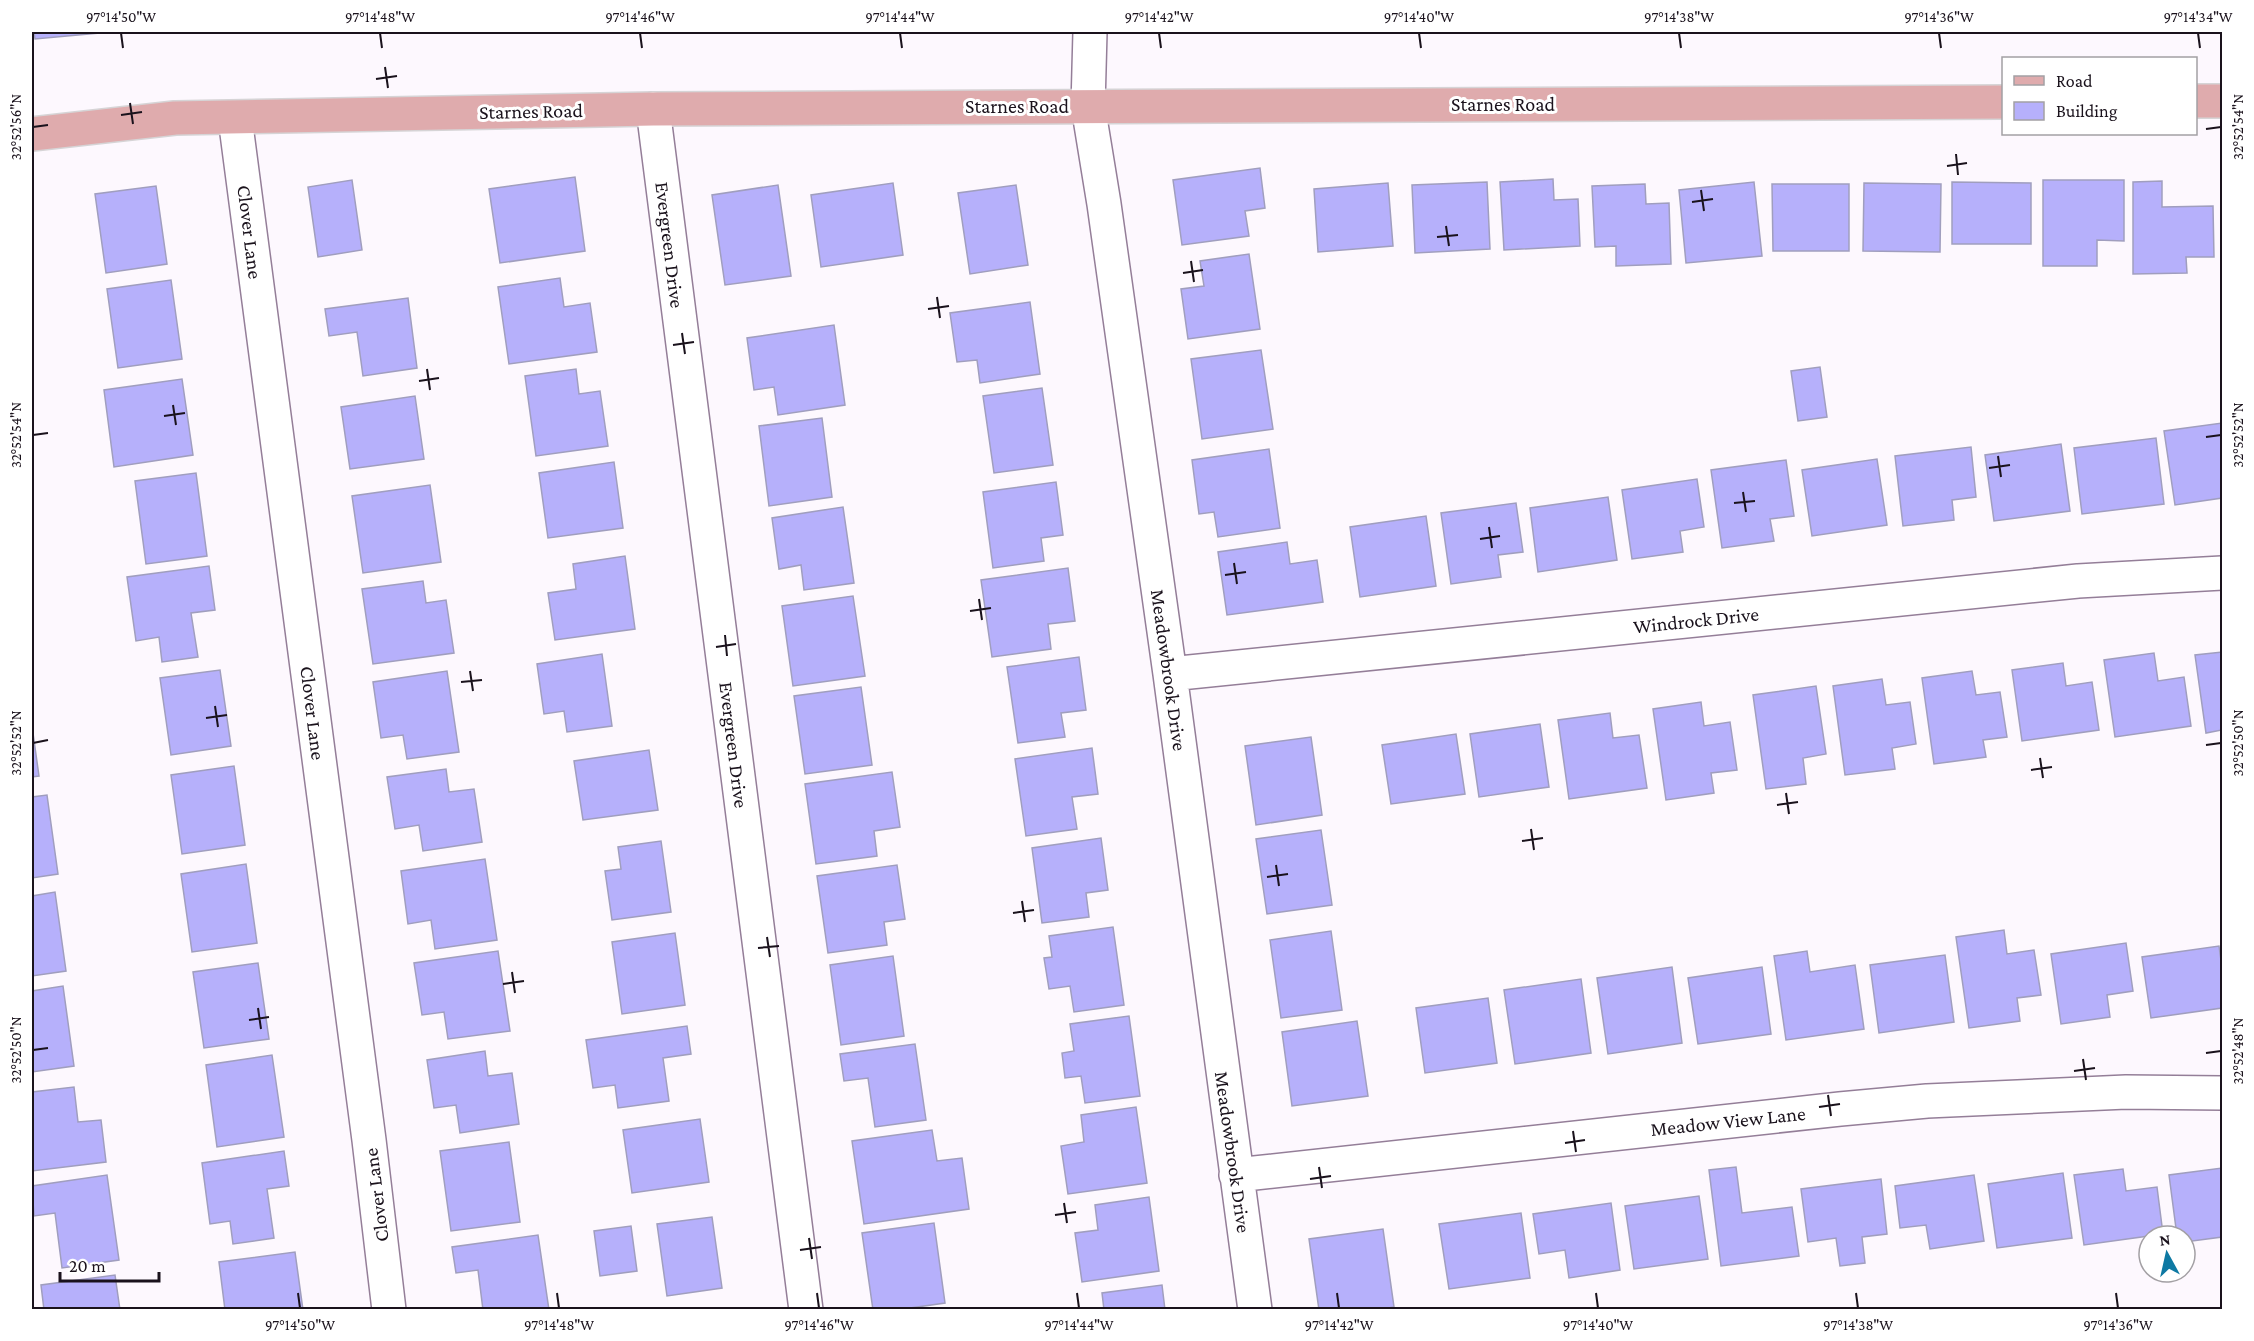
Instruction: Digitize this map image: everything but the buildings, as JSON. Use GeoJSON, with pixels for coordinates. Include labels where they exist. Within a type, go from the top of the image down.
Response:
{"type":"FeatureCollection","features":[{"type":"Feature","properties":{"kind":"main road"},"geometry":{"type":"LineString","coordinates":[[2197,101],[2223,101]]}},
{"type":"Feature","properties":{"kind":"main road","name":"Starnes Road"},"geometry":{"type":"LineString","coordinates":[[32,134],[175,118],[653,109],[2002,102]]}},
{"type":"Feature","properties":{"kind":"street","name":"Meadowbrook Drive"},"geometry":{"type":"LineString","coordinates":[[1090,32],[1088,106],[1104,204],[1170,674],[1255,1310]]}},
{"type":"Feature","properties":{"kind":"street","name":"Evergreen Drive"},"geometry":{"type":"LineString","coordinates":[[653,109],[807,1310]]}},
{"type":"Feature","properties":{"kind":"street","name":"Clover Lane"},"geometry":{"type":"LineString","coordinates":[[235,118],[368,1128],[389,1310]]}},
{"type":"Feature","properties":{"kind":"street","name":"Windrock Drive"},"geometry":{"type":"LineString","coordinates":[[1170,674],[2078,581],[2223,573]]}},
{"type":"Feature","properties":{"kind":"street","name":"Meadow View Lane"},"geometry":{"type":"LineString","coordinates":[[1236,1175],[1927,1101],[2126,1092],[2223,1093]]}}]}
